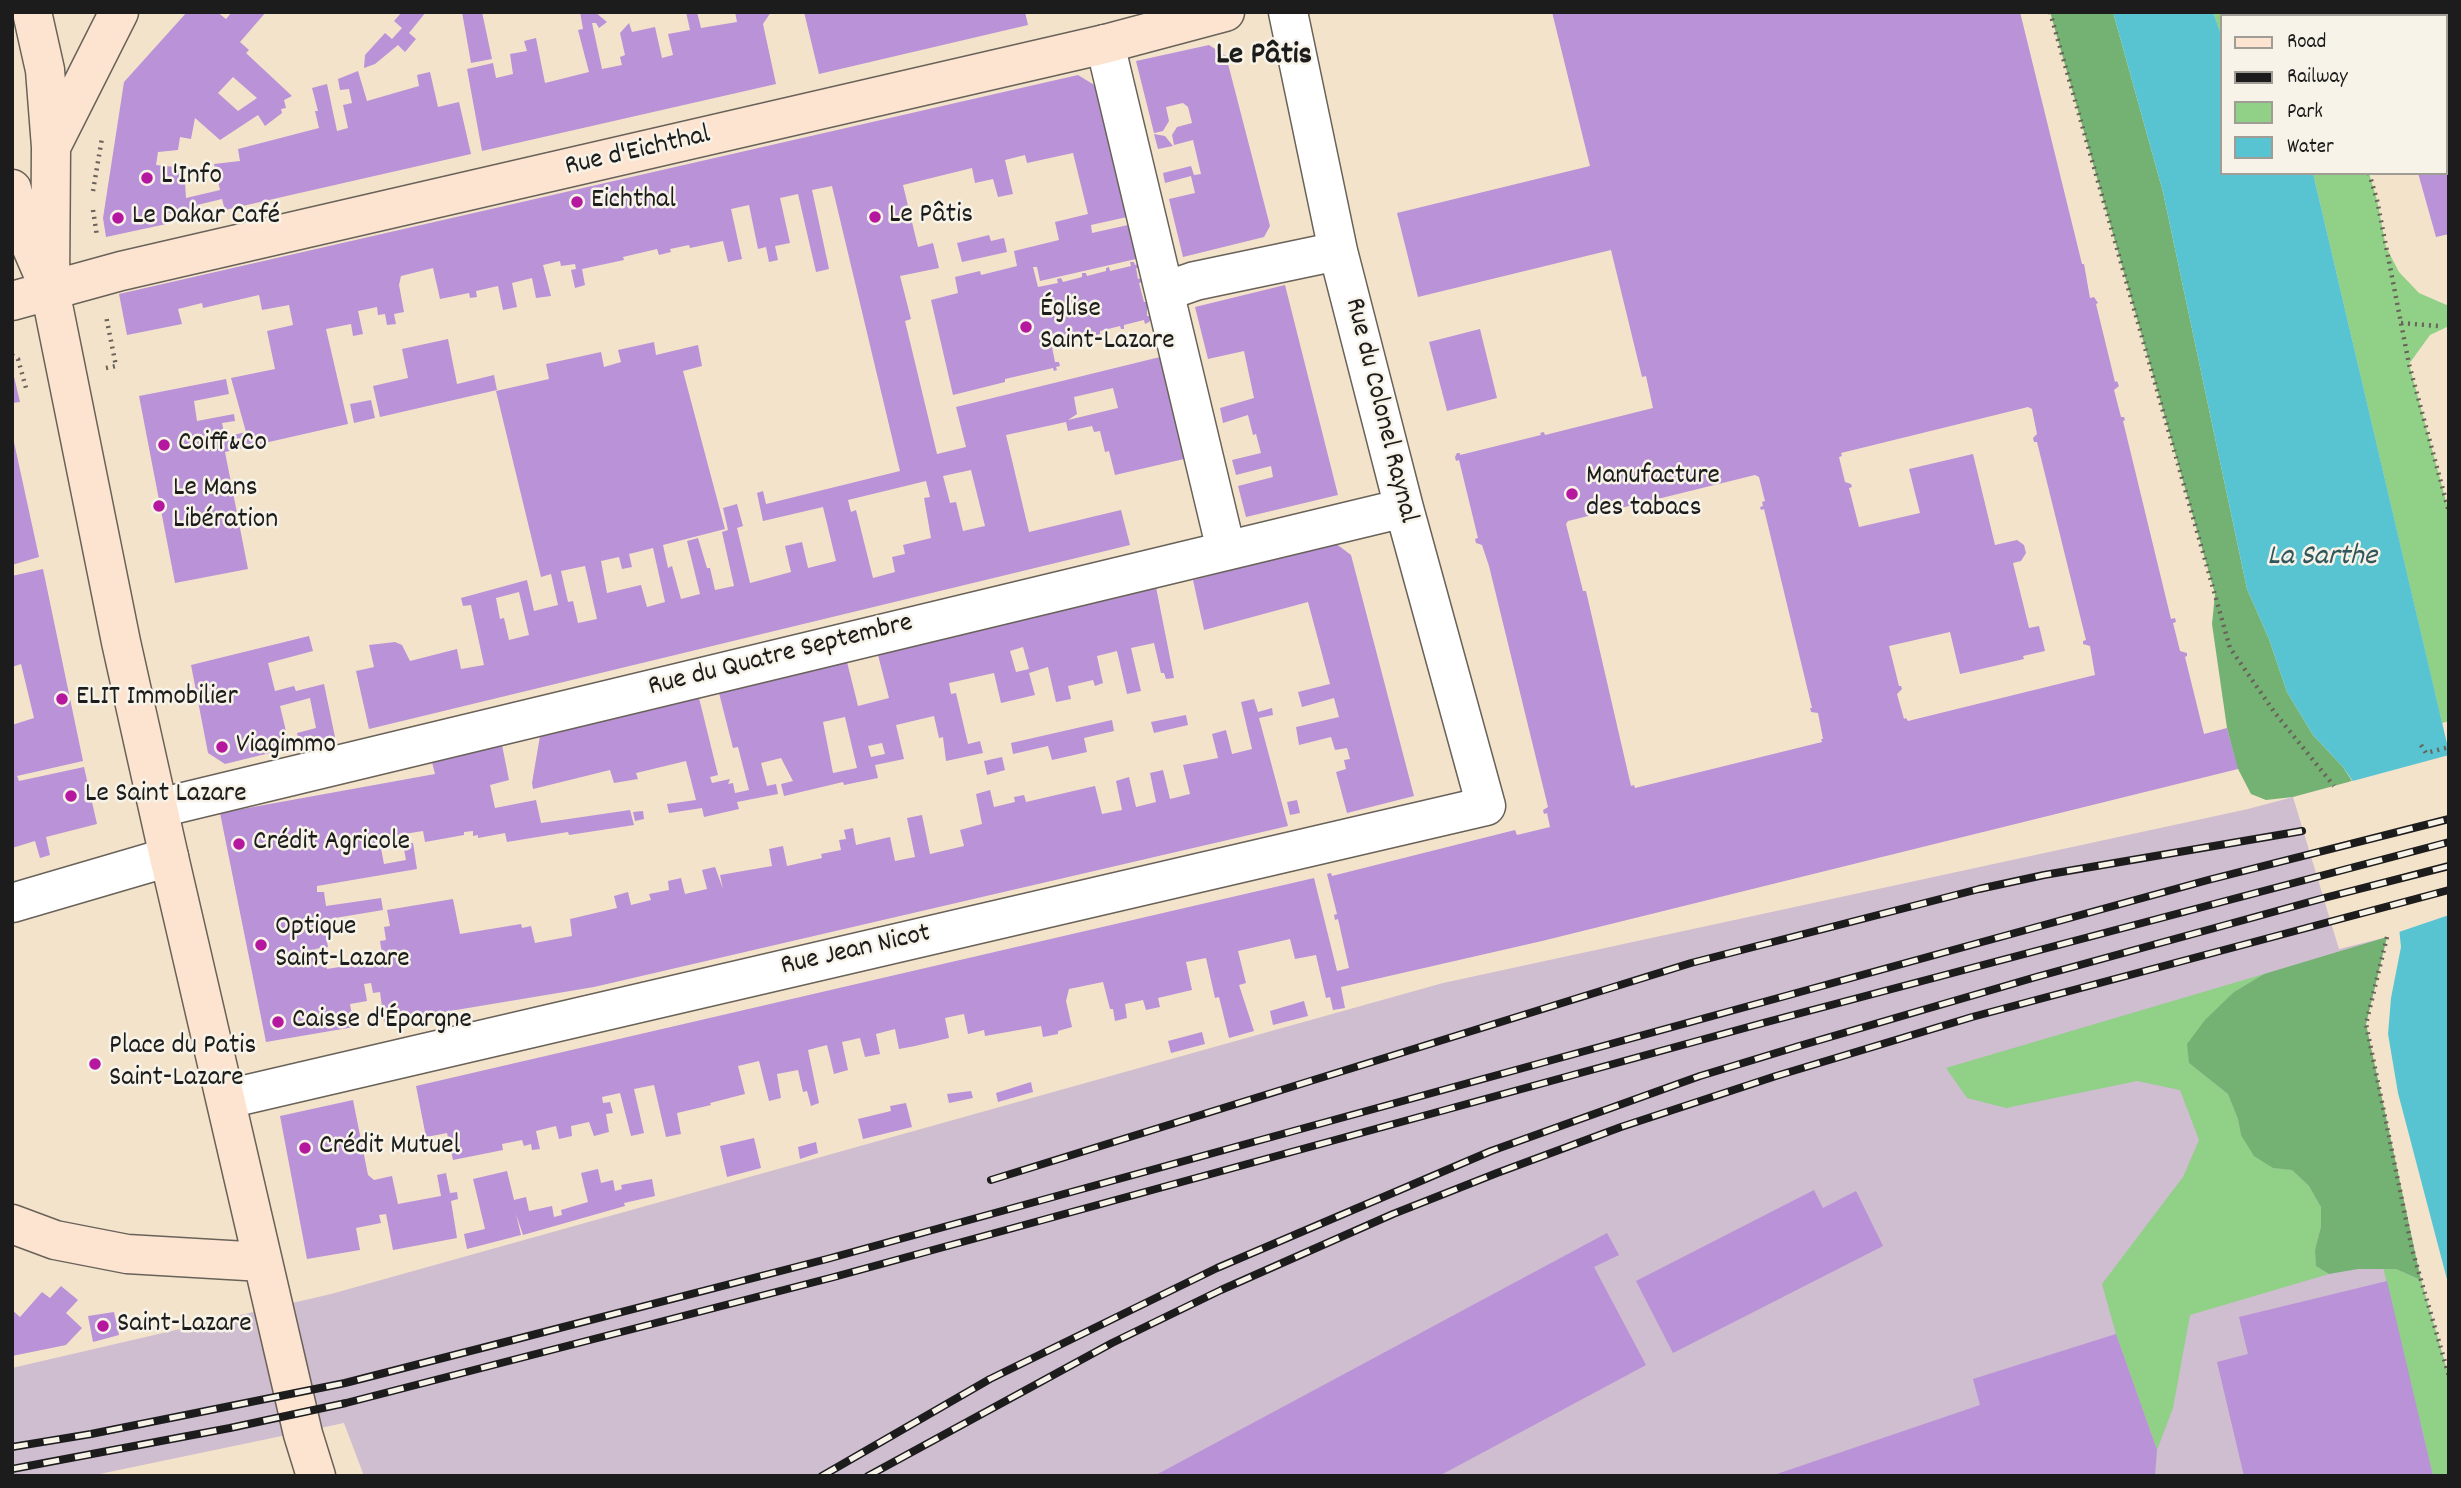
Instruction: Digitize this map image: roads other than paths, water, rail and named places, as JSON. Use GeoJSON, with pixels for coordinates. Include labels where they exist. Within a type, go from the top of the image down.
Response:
{"type":"FeatureCollection","features":[{"type":"Feature","properties":{"kind":"main road"},"geometry":{"type":"LineString","coordinates":[[33,12],[45,70],[51,147],[50,290],[121,642],[169,857],[227,1099],[262,1262],[303,1434],[316,1476]]}},
{"type":"Feature","properties":{"kind":"main road"},"geometry":{"type":"LineString","coordinates":[[51,147],[119,12]]}},
{"type":"Feature","properties":{"kind":"main road","name":"Rue d'Eichthal"},"geometry":{"type":"LineString","coordinates":[[12,301],[121,271],[1105,44],[1225,12]]}},
{"type":"Feature","properties":{"kind":"main road"},"geometry":{"type":"LineString","coordinates":[[12,189],[18,216],[50,290]]}},
{"type":"Feature","properties":{"kind":"main road"},"geometry":{"type":"LineString","coordinates":[[12,1224],[55,1240],[127,1254],[262,1262]]}},
{"type":"Feature","properties":{"kind":"street","name":"Rue du Colonel Raynal"},"geometry":{"type":"LineString","coordinates":[[1287,12],[1338,251],[1404,508],[1486,806]]}},
{"type":"Feature","properties":{"kind":"street"},"geometry":{"type":"LineString","coordinates":[[1105,44],[1226,550]]}},
{"type":"Feature","properties":{"kind":"street"},"geometry":{"type":"LineString","coordinates":[[1166,291],[1195,281],[1338,251]]}},
{"type":"Feature","properties":{"kind":"street","name":"Rue du Quatre Septembre"},"geometry":{"type":"LineString","coordinates":[[159,808],[1404,508]]}},
{"type":"Feature","properties":{"kind":"street","name":"Rue Jean Nicot"},"geometry":{"type":"LineString","coordinates":[[227,1099],[1486,806]]}},
{"type":"Feature","properties":{"kind":"street"},"geometry":{"type":"LineString","coordinates":[[12,903],[169,857]]}},
{"type":"Feature","properties":{"kind":"water","name":"La Sarthe"},"geometry":{"type":"Polygon","coordinates":[[[2113,12],[2213,12],[2220,31],[2220,175],[2313,175],[2449,752],[2449,1287],[2398,1093],[2388,1034],[2391,998],[2401,947],[2399,928],[2357,787],[2343,767],[2313,735],[2287,692],[2269,639],[2247,589],[2163,192],[2113,12]]]}},
{"type":"Feature","properties":{"kind":"railway"},"geometry":{"type":"LineString","coordinates":[[12,1447],[91,1434],[345,1383],[513,1340],[827,1259],[2208,880],[2449,819]]}},
{"type":"Feature","properties":{"kind":"railway"},"geometry":{"type":"LineString","coordinates":[[991,1180],[1691,963],[1979,889],[2044,875],[2302,831]]}},
{"type":"Feature","properties":{"kind":"railway"},"geometry":{"type":"LineString","coordinates":[[12,1469],[346,1403],[834,1277],[1763,1023],[2449,842]]}},
{"type":"Feature","properties":{"kind":"railway"},"geometry":{"type":"LineString","coordinates":[[822,1476],[990,1379],[1217,1268],[1491,1151],[1700,1076],[1799,1046],[2036,977],[2449,866]]}},
{"type":"Feature","properties":{"kind":"railway"},"geometry":{"type":"LineString","coordinates":[[868,1476],[1112,1343],[1221,1290],[1393,1214],[1621,1127],[1776,1076],[1972,1017],[2449,890]]}},
{"type":"Feature","properties":{"kind":"place","name":"L'Info"},"geometry":{"type":"Point","coordinates":[147,178]}},
{"type":"Feature","properties":{"kind":"place","name":"Eichthal"},"geometry":{"type":"Point","coordinates":[577,202]}},
{"type":"Feature","properties":{"kind":"place","name":"Le Pâtis"},"geometry":{"type":"Point","coordinates":[875,217]}},
{"type":"Feature","properties":{"kind":"place","name":"Le Dakar Café"},"geometry":{"type":"Point","coordinates":[118,218]}},
{"type":"Feature","properties":{"kind":"place","name":"Église Saint-Lazare"},"geometry":{"type":"Point","coordinates":[1026,327]}},
{"type":"Feature","properties":{"kind":"place","name":"Coiff&Co"},"geometry":{"type":"Point","coordinates":[164,445]}},
{"type":"Feature","properties":{"kind":"place","name":"Manufacture des tabacs"},"geometry":{"type":"Point","coordinates":[1572,494]}},
{"type":"Feature","properties":{"kind":"place","name":"Le Mans Libération"},"geometry":{"type":"Point","coordinates":[159,506]}},
{"type":"Feature","properties":{"kind":"place","name":"ELIT Immobilier"},"geometry":{"type":"Point","coordinates":[62,699]}},
{"type":"Feature","properties":{"kind":"place","name":"Viagimmo"},"geometry":{"type":"Point","coordinates":[222,747]}},
{"type":"Feature","properties":{"kind":"place","name":"Le Saint Lazare"},"geometry":{"type":"Point","coordinates":[71,796]}},
{"type":"Feature","properties":{"kind":"place","name":"Crédit Agricole"},"geometry":{"type":"Point","coordinates":[239,844]}},
{"type":"Feature","properties":{"kind":"place","name":"Optique Saint-Lazare"},"geometry":{"type":"Point","coordinates":[261,945]}},
{"type":"Feature","properties":{"kind":"place","name":"Caisse d'Épargne"},"geometry":{"type":"Point","coordinates":[278,1022]}},
{"type":"Feature","properties":{"kind":"place","name":"Place du Patis Saint-Lazare"},"geometry":{"type":"Point","coordinates":[95,1064]}},
{"type":"Feature","properties":{"kind":"place","name":"Crédit Mutuel"},"geometry":{"type":"Point","coordinates":[305,1148]}},
{"type":"Feature","properties":{"kind":"place","name":"Saint-Lazare"},"geometry":{"type":"Point","coordinates":[103,1326]}},
{"type":"Feature","properties":{"kind":"district","name":"Le Pâtis"},"geometry":{"type":"Point","coordinates":[1264,58]}}]}
